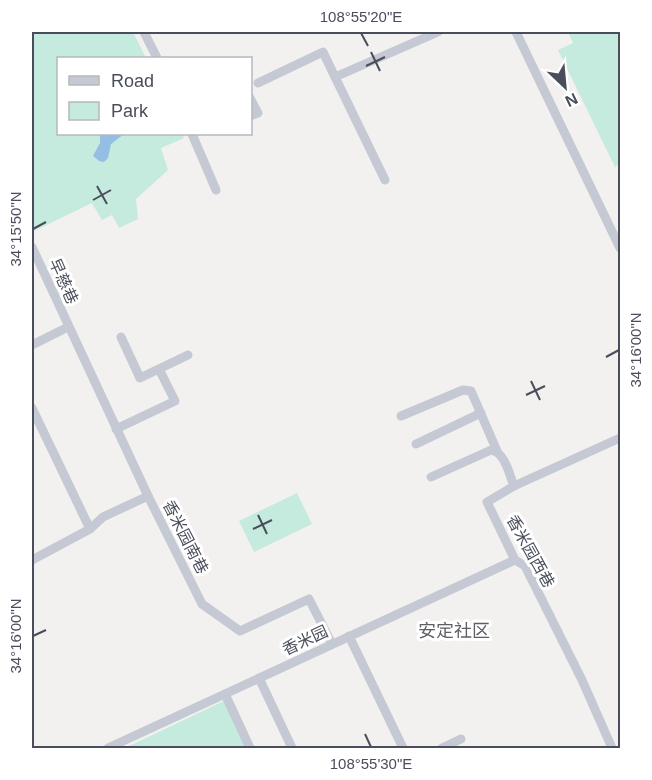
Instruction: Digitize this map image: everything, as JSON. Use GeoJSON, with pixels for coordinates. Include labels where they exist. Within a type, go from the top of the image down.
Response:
{"type":"FeatureCollection","features":[{"type":"Feature","properties":{"kind":"street"},"geometry":{"type":"LineString","coordinates":[[144,32],[156,57]]}},
{"type":"Feature","properties":{"kind":"street"},"geometry":{"type":"LineString","coordinates":[[335,77],[438,32]]}},
{"type":"Feature","properties":{"kind":"street"},"geometry":{"type":"LineString","coordinates":[[516,32],[621,248]]}},
{"type":"Feature","properties":{"kind":"street"},"geometry":{"type":"LineString","coordinates":[[258,83],[323,52],[385,180]]}},
{"type":"Feature","properties":{"kind":"street"},"geometry":{"type":"LineString","coordinates":[[252,102],[258,113],[252,115]]}},
{"type":"Feature","properties":{"kind":"street"},"geometry":{"type":"LineString","coordinates":[[192,135],[216,190]]}},
{"type":"Feature","properties":{"kind":"street","name":"早慈巷"},"geometry":{"type":"LineString","coordinates":[[32,247],[68,327]]}},
{"type":"Feature","properties":{"kind":"street"},"geometry":{"type":"LineString","coordinates":[[32,345],[68,327]]}},
{"type":"Feature","properties":{"kind":"street","name":"香米园南巷"},"geometry":{"type":"LineString","coordinates":[[68,327],[202,604],[240,631],[309,598],[332,644]]}},
{"type":"Feature","properties":{"kind":"street"},"geometry":{"type":"LineString","coordinates":[[121,337],[140,378],[188,355]]}},
{"type":"Feature","properties":{"kind":"street"},"geometry":{"type":"LineString","coordinates":[[116,429],[175,401],[159,369]]}},
{"type":"Feature","properties":{"kind":"street"},"geometry":{"type":"LineString","coordinates":[[401,416],[462,390],[471,391],[514,486]]}},
{"type":"Feature","properties":{"kind":"street"},"geometry":{"type":"LineString","coordinates":[[32,408],[90,529]]}},
{"type":"Feature","properties":{"kind":"street"},"geometry":{"type":"LineString","coordinates":[[416,444],[481,413]]}},
{"type":"Feature","properties":{"kind":"street","name":"香米园西巷"},"geometry":{"type":"LineString","coordinates":[[612,748],[582,680],[525,566],[515,560],[487,502],[514,486],[621,438]]}},
{"type":"Feature","properties":{"kind":"street"},"geometry":{"type":"LineString","coordinates":[[431,477],[491,450],[497,451]]}},
{"type":"Feature","properties":{"kind":"street"},"geometry":{"type":"LineString","coordinates":[[32,559],[90,529],[103,517],[148,496]]}},
{"type":"Feature","properties":{"kind":"street","name":"香米园"},"geometry":{"type":"LineString","coordinates":[[108,748],[515,560]]}},
{"type":"Feature","properties":{"kind":"street"},"geometry":{"type":"LineString","coordinates":[[349,636],[403,748]]}},
{"type":"Feature","properties":{"kind":"street"},"geometry":{"type":"LineString","coordinates":[[259,678],[292,748]]}},
{"type":"Feature","properties":{"kind":"street"},"geometry":{"type":"LineString","coordinates":[[225,694],[250,748]]}},
{"type":"Feature","properties":{"kind":"street"},"geometry":{"type":"LineString","coordinates":[[442,748],[461,739]]}},
{"type":"Feature","properties":{"kind":"green space"},"geometry":{"type":"Polygon","coordinates":[[[133,32],[146,57],[57,57],[57,135],[182,135],[184,138],[161,148],[168,170],[136,199],[138,219],[119,228],[112,215],[102,220],[92,203],[32,232],[32,33],[133,32]]]}},
{"type":"Feature","properties":{"kind":"green space"},"geometry":{"type":"Polygon","coordinates":[[[568,32],[620,32],[620,164],[615,167],[558,50],[573,43],[568,32]]]}},
{"type":"Feature","properties":{"kind":"green space"},"geometry":{"type":"Polygon","coordinates":[[[297,493],[312,524],[254,552],[239,521],[297,493]]]}},
{"type":"Feature","properties":{"kind":"green space"},"geometry":{"type":"Polygon","coordinates":[[[228,699],[246,748],[125,748],[228,699]]]}},
{"type":"Feature","properties":{"kind":"water"},"geometry":{"type":"Polygon","coordinates":[[[100,135],[123,135],[111,144],[108,158],[104,162],[93,156],[100,143],[100,135]]]}},
{"type":"Feature","properties":{"kind":"district","name":"安定社区"},"geometry":{"type":"Point","coordinates":[454,631]}}]}
